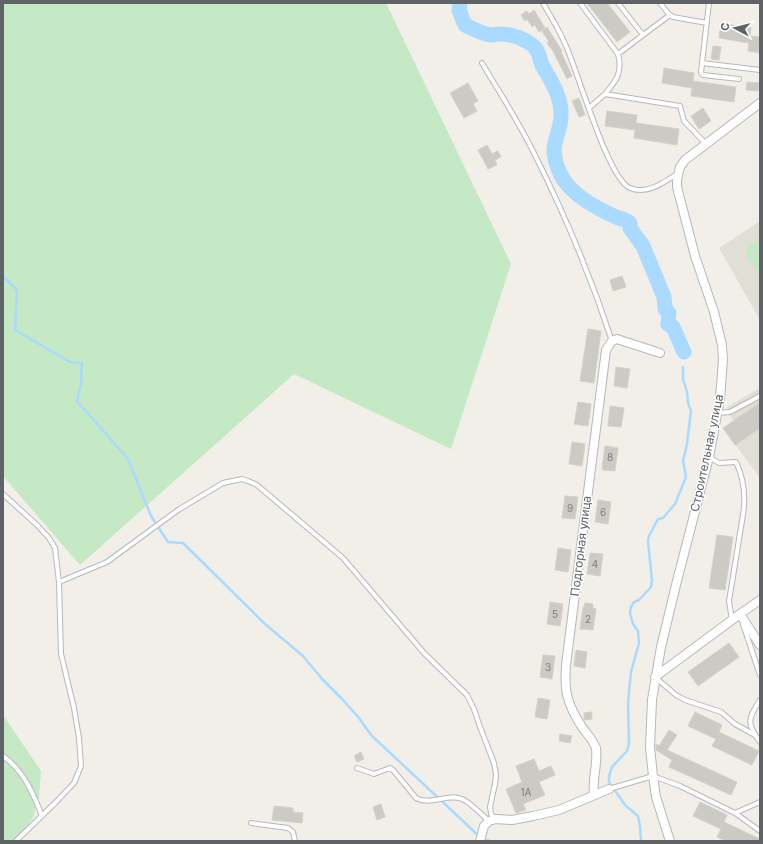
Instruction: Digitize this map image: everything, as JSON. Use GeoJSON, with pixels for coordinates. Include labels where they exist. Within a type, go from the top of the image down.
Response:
{"type":"FeatureCollection","features":[{"type":"Feature","properties":{"kind":"street"},"geometry":{"type":"LineString","coordinates":[[678,174],[680,167],[685,160],[760,104]]}},
{"type":"Feature","properties":{"kind":"street","name":"Строительная улица"},"geometry":{"type":"LineString","coordinates":[[670,841],[656,797],[653,776],[650,740],[652,700],[655,677],[676,584],[709,457],[722,382],[723,359],[722,345],[714,312],[695,256],[681,204],[677,187],[678,174]]}},
{"type":"Feature","properties":{"kind":"street"},"geometry":{"type":"LineString","coordinates":[[612,341],[617,339],[660,353]]}},
{"type":"Feature","properties":{"kind":"street","name":"Подгорная улица"},"geometry":{"type":"LineString","coordinates":[[594,795],[593,780],[597,754],[596,748],[575,715],[566,695],[564,684],[606,350],[612,341]]}},
{"type":"Feature","properties":{"kind":"street"},"geometry":{"type":"LineString","coordinates":[[655,677],[760,600]]}},
{"type":"Feature","properties":{"kind":"street"},"geometry":{"type":"LineString","coordinates":[[740,614],[760,645]]}},
{"type":"Feature","properties":{"kind":"street"},"geometry":{"type":"LineString","coordinates":[[480,841],[484,826],[492,820],[507,820],[559,810],[609,790]]}},
{"type":"Feature","properties":{"kind":"lane"},"geometry":{"type":"LineString","coordinates":[[543,3],[567,47],[604,149],[620,180],[629,188],[640,192],[660,185],[678,174]]}},
{"type":"Feature","properties":{"kind":"lane"},"geometry":{"type":"LineString","coordinates":[[580,3],[618,54],[620,64],[618,77],[605,94],[589,108]]}},
{"type":"Feature","properties":{"kind":"lane"},"geometry":{"type":"LineString","coordinates":[[618,3],[643,35]]}},
{"type":"Feature","properties":{"kind":"lane"},"geometry":{"type":"LineString","coordinates":[[660,3],[670,15],[707,23]]}},
{"type":"Feature","properties":{"kind":"lane"},"geometry":{"type":"LineString","coordinates":[[709,3],[701,73],[703,75],[738,79]]}},
{"type":"Feature","properties":{"kind":"lane"},"geometry":{"type":"LineString","coordinates":[[618,54],[670,15]]}},
{"type":"Feature","properties":{"kind":"lane"},"geometry":{"type":"LineString","coordinates":[[482,63],[535,154],[577,246],[596,294],[612,341]]}},
{"type":"Feature","properties":{"kind":"lane"},"geometry":{"type":"LineString","coordinates":[[702,63],[760,70]]}},
{"type":"Feature","properties":{"kind":"lane"},"geometry":{"type":"LineString","coordinates":[[605,94],[680,106],[684,121],[706,144]]}},
{"type":"Feature","properties":{"kind":"lane"},"geometry":{"type":"LineString","coordinates":[[717,413],[730,412],[760,396]]}},
{"type":"Feature","properties":{"kind":"lane"},"geometry":{"type":"LineString","coordinates":[[709,457],[719,463],[736,462],[741,472],[744,485],[745,504],[729,601],[732,620]]}},
{"type":"Feature","properties":{"kind":"lane"},"geometry":{"type":"LineString","coordinates":[[59,582],[107,562],[178,510],[223,483],[242,479],[257,485],[343,558],[424,653],[466,695],[474,708],[494,763],[496,774],[490,807],[492,820]]}},
{"type":"Feature","properties":{"kind":"lane"},"geometry":{"type":"LineString","coordinates":[[3,494],[37,525],[49,538],[54,548],[59,582],[61,654],[74,708],[79,738],[81,766],[74,783],[16,841]]}},
{"type":"Feature","properties":{"kind":"lane"},"geometry":{"type":"LineString","coordinates":[[740,614],[760,675]]}},
{"type":"Feature","properties":{"kind":"lane"},"geometry":{"type":"LineString","coordinates":[[655,677],[676,695],[685,700],[721,712],[735,724],[755,735]]}},
{"type":"Feature","properties":{"kind":"lane"},"geometry":{"type":"LineString","coordinates":[[760,700],[750,715],[749,721],[750,728],[760,742]]}},
{"type":"Feature","properties":{"kind":"lane"},"geometry":{"type":"LineString","coordinates":[[3,756],[8,759],[30,787],[42,816]]}},
{"type":"Feature","properties":{"kind":"lane"},"geometry":{"type":"LineString","coordinates":[[357,768],[374,774],[390,768],[416,798],[421,801],[430,802],[457,797],[464,800],[492,820]]}},
{"type":"Feature","properties":{"kind":"lane"},"geometry":{"type":"LineString","coordinates":[[609,790],[653,776],[680,786],[735,813],[760,831]]}},
{"type":"Feature","properties":{"kind":"lane"},"geometry":{"type":"LineString","coordinates":[[735,813],[760,802]]}},
{"type":"Feature","properties":{"kind":"lane"},"geometry":{"type":"LineString","coordinates":[[252,823],[288,828],[293,832],[295,841]]}},
{"type":"Feature","properties":{"kind":"shaded area"},"geometry":{"type":"Polygon","coordinates":[[[760,221],[760,320],[719,248],[760,221]]]}},
{"type":"Feature","properties":{"kind":"shaded area"},"geometry":{"type":"Polygon","coordinates":[[[760,388],[760,478],[723,428],[733,421],[727,407],[760,388]]]}},
{"type":"Feature","properties":{"kind":"green space"},"geometry":{"type":"Polygon","coordinates":[[[3,3],[386,3],[511,264],[451,449],[294,374],[80,565],[3,476],[3,3]]]}},
{"type":"Feature","properties":{"kind":"green space"},"geometry":{"type":"Polygon","coordinates":[[[760,240],[760,275],[746,255],[749,245],[760,240]]]}},
{"type":"Feature","properties":{"kind":"green space"},"geometry":{"type":"Polygon","coordinates":[[[3,715],[41,771],[39,796],[33,818],[15,841],[3,841],[3,715]]]}},
{"type":"Feature","properties":{"kind":"building"},"geometry":{"type":"Polygon","coordinates":[[[587,3],[607,3],[630,32],[617,42],[587,3]]]}},
{"type":"Feature","properties":{"kind":"building"},"geometry":{"type":"Polygon","coordinates":[[[534,10],[545,28],[539,32],[535,25],[532,27],[527,19],[525,21],[521,15],[527,11],[529,14],[534,10]]]}},
{"type":"Feature","properties":{"kind":"building"},"geometry":{"type":"Polygon","coordinates":[[[721,23],[751,28],[750,36],[760,37],[760,53],[748,51],[749,43],[719,38],[721,23]]]}},
{"type":"Feature","properties":{"kind":"building"},"geometry":{"type":"Polygon","coordinates":[[[547,27],[562,51],[561,52],[572,76],[567,79],[542,31],[547,27]]]}},
{"type":"Feature","properties":{"kind":"building"},"geometry":{"type":"Polygon","coordinates":[[[713,46],[721,47],[719,60],[711,59],[713,46]]]}},
{"type":"Feature","properties":{"kind":"building"},"geometry":{"type":"Polygon","coordinates":[[[664,68],[694,73],[693,81],[736,87],[734,102],[691,96],[692,88],[662,83],[664,68]]]}},
{"type":"Feature","properties":{"kind":"building"},"geometry":{"type":"Polygon","coordinates":[[[747,82],[759,83],[758,91],[746,90],[747,82]]]}},
{"type":"Feature","properties":{"kind":"building"},"geometry":{"type":"Polygon","coordinates":[[[468,83],[478,101],[473,104],[477,111],[464,118],[450,93],[468,83]]]}},
{"type":"Feature","properties":{"kind":"building"},"geometry":{"type":"Polygon","coordinates":[[[579,98],[585,115],[579,117],[572,101],[579,98]]]}},
{"type":"Feature","properties":{"kind":"building"},"geometry":{"type":"Polygon","coordinates":[[[703,108],[711,121],[699,129],[691,116],[703,108]]]}},
{"type":"Feature","properties":{"kind":"building"},"geometry":{"type":"Polygon","coordinates":[[[607,111],[637,115],[636,123],[679,129],[677,145],[634,138],[635,130],[605,126],[607,111]]]}},
{"type":"Feature","properties":{"kind":"building"},"geometry":{"type":"Polygon","coordinates":[[[487,145],[492,154],[498,151],[501,157],[495,160],[497,165],[488,169],[478,150],[487,145]]]}},
{"type":"Feature","properties":{"kind":"building"},"geometry":{"type":"Polygon","coordinates":[[[622,276],[626,287],[613,291],[610,280],[622,276]]]}},
{"type":"Feature","properties":{"kind":"building"},"geometry":{"type":"Polygon","coordinates":[[[588,329],[601,331],[594,383],[580,381],[588,329]]]}},
{"type":"Feature","properties":{"kind":"building"},"geometry":{"type":"Polygon","coordinates":[[[616,367],[630,369],[627,388],[614,386],[616,367]]]}},
{"type":"Feature","properties":{"kind":"building"},"geometry":{"type":"Polygon","coordinates":[[[578,402],[591,404],[588,426],[574,424],[578,402]]]}},
{"type":"Feature","properties":{"kind":"building"},"geometry":{"type":"Polygon","coordinates":[[[760,403],[760,428],[735,445],[723,428],[760,403]]]}},
{"type":"Feature","properties":{"kind":"building"},"geometry":{"type":"Polygon","coordinates":[[[610,406],[624,408],[621,427],[608,426],[610,406]]]}},
{"type":"Feature","properties":{"kind":"building"},"geometry":{"type":"Polygon","coordinates":[[[572,442],[585,444],[582,466],[569,464],[572,442]]]}},
{"type":"Feature","properties":{"kind":"building"},"geometry":{"type":"Polygon","coordinates":[[[605,446],[618,448],[615,471],[603,470],[602,468],[605,446]]]}},
{"type":"Feature","properties":{"kind":"building"},"geometry":{"type":"Polygon","coordinates":[[[565,496],[578,497],[575,519],[562,518],[565,496]]]}},
{"type":"Feature","properties":{"kind":"building"},"geometry":{"type":"Polygon","coordinates":[[[598,500],[611,502],[608,524],[595,522],[598,500]]]}},
{"type":"Feature","properties":{"kind":"building"},"geometry":{"type":"Polygon","coordinates":[[[717,535],[733,537],[725,590],[709,588],[717,535]]]}},
{"type":"Feature","properties":{"kind":"building"},"geometry":{"type":"Polygon","coordinates":[[[558,548],[571,550],[568,572],[555,570],[558,548]]]}},
{"type":"Feature","properties":{"kind":"building"},"geometry":{"type":"Polygon","coordinates":[[[590,553],[603,554],[600,576],[587,574],[590,553]]]}},
{"type":"Feature","properties":{"kind":"building"},"geometry":{"type":"Polygon","coordinates":[[[550,602],[563,604],[560,626],[547,624],[550,602]]]}},
{"type":"Feature","properties":{"kind":"building"},"geometry":{"type":"Polygon","coordinates":[[[585,603],[593,604],[593,608],[596,609],[593,630],[580,629],[583,607],[585,603]]]}},
{"type":"Feature","properties":{"kind":"building"},"geometry":{"type":"Polygon","coordinates":[[[729,643],[739,657],[698,686],[688,672],[729,643]]]}},
{"type":"Feature","properties":{"kind":"building"},"geometry":{"type":"Polygon","coordinates":[[[576,650],[587,652],[585,668],[574,666],[576,650]]]}},
{"type":"Feature","properties":{"kind":"building"},"geometry":{"type":"Polygon","coordinates":[[[543,655],[555,656],[552,679],[540,677],[543,655]]]}},
{"type":"Feature","properties":{"kind":"building"},"geometry":{"type":"Polygon","coordinates":[[[538,698],[550,700],[547,719],[535,717],[538,698]]]}},
{"type":"Feature","properties":{"kind":"building"},"geometry":{"type":"Polygon","coordinates":[[[592,712],[592,719],[584,720],[584,713],[592,712]]]}},
{"type":"Feature","properties":{"kind":"building"},"geometry":{"type":"Polygon","coordinates":[[[695,712],[722,725],[719,732],[759,751],[752,765],[712,746],[716,739],[688,726],[695,712]]]}},
{"type":"Feature","properties":{"kind":"building"},"geometry":{"type":"Polygon","coordinates":[[[669,730],[677,735],[667,750],[737,782],[731,795],[669,767],[672,760],[656,750],[656,744],[659,746],[669,730]]]}},
{"type":"Feature","properties":{"kind":"building"},"geometry":{"type":"Polygon","coordinates":[[[560,734],[572,736],[570,743],[559,741],[560,734]]]}},
{"type":"Feature","properties":{"kind":"building"},"geometry":{"type":"Polygon","coordinates":[[[361,752],[364,759],[357,762],[354,756],[361,752]]]}},
{"type":"Feature","properties":{"kind":"building"},"geometry":{"type":"Polygon","coordinates":[[[534,759],[539,771],[551,766],[555,775],[539,782],[545,795],[523,804],[526,810],[516,813],[506,789],[522,782],[516,766],[534,759]]]}},
{"type":"Feature","properties":{"kind":"building"},"geometry":{"type":"Polygon","coordinates":[[[700,802],[727,815],[724,822],[760,839],[760,841],[726,841],[717,837],[721,829],[693,816],[700,802]]]}},
{"type":"Feature","properties":{"kind":"building"},"geometry":{"type":"Polygon","coordinates":[[[381,804],[385,817],[377,820],[373,807],[381,804]]]}},
{"type":"Feature","properties":{"kind":"building"},"geometry":{"type":"Polygon","coordinates":[[[274,806],[293,808],[293,812],[303,813],[302,823],[272,820],[274,806]]]}},
{"type":"Feature","properties":{"kind":"waterway"},"geometry":{"type":"LineString","coordinates":[[459,3],[459,10],[465,25],[490,35],[504,34],[516,37],[536,48],[542,65],[560,102],[561,120],[554,149],[559,171],[566,183],[588,202],[607,213],[630,223],[630,228],[643,246],[664,297],[665,309],[669,313],[668,324],[673,327],[684,352]]}},
{"type":"Feature","properties":{"kind":"waterway"},"geometry":{"type":"LineString","coordinates":[[3,276],[17,290],[15,330],[70,362],[82,363],[81,383],[77,401],[128,459],[151,516],[168,542],[183,543],[265,624],[303,656],[323,680],[359,718],[371,735],[479,836]]}},
{"type":"Feature","properties":{"kind":"waterway"},"geometry":{"type":"LineString","coordinates":[[641,841],[638,816],[625,805],[609,782],[609,776],[612,767],[627,751],[629,743],[628,703],[631,672],[639,643],[638,631],[633,624],[630,614],[631,607],[634,602],[639,600],[651,587],[652,580],[648,541],[649,536],[658,519],[663,518],[675,504],[686,477],[683,461],[687,444],[691,411],[683,379],[683,367]]}},
{"type":"Feature","properties":{"kind":"waterway"},"geometry":{"type":"LineString","coordinates":[[483,839],[490,841]]}}]}
